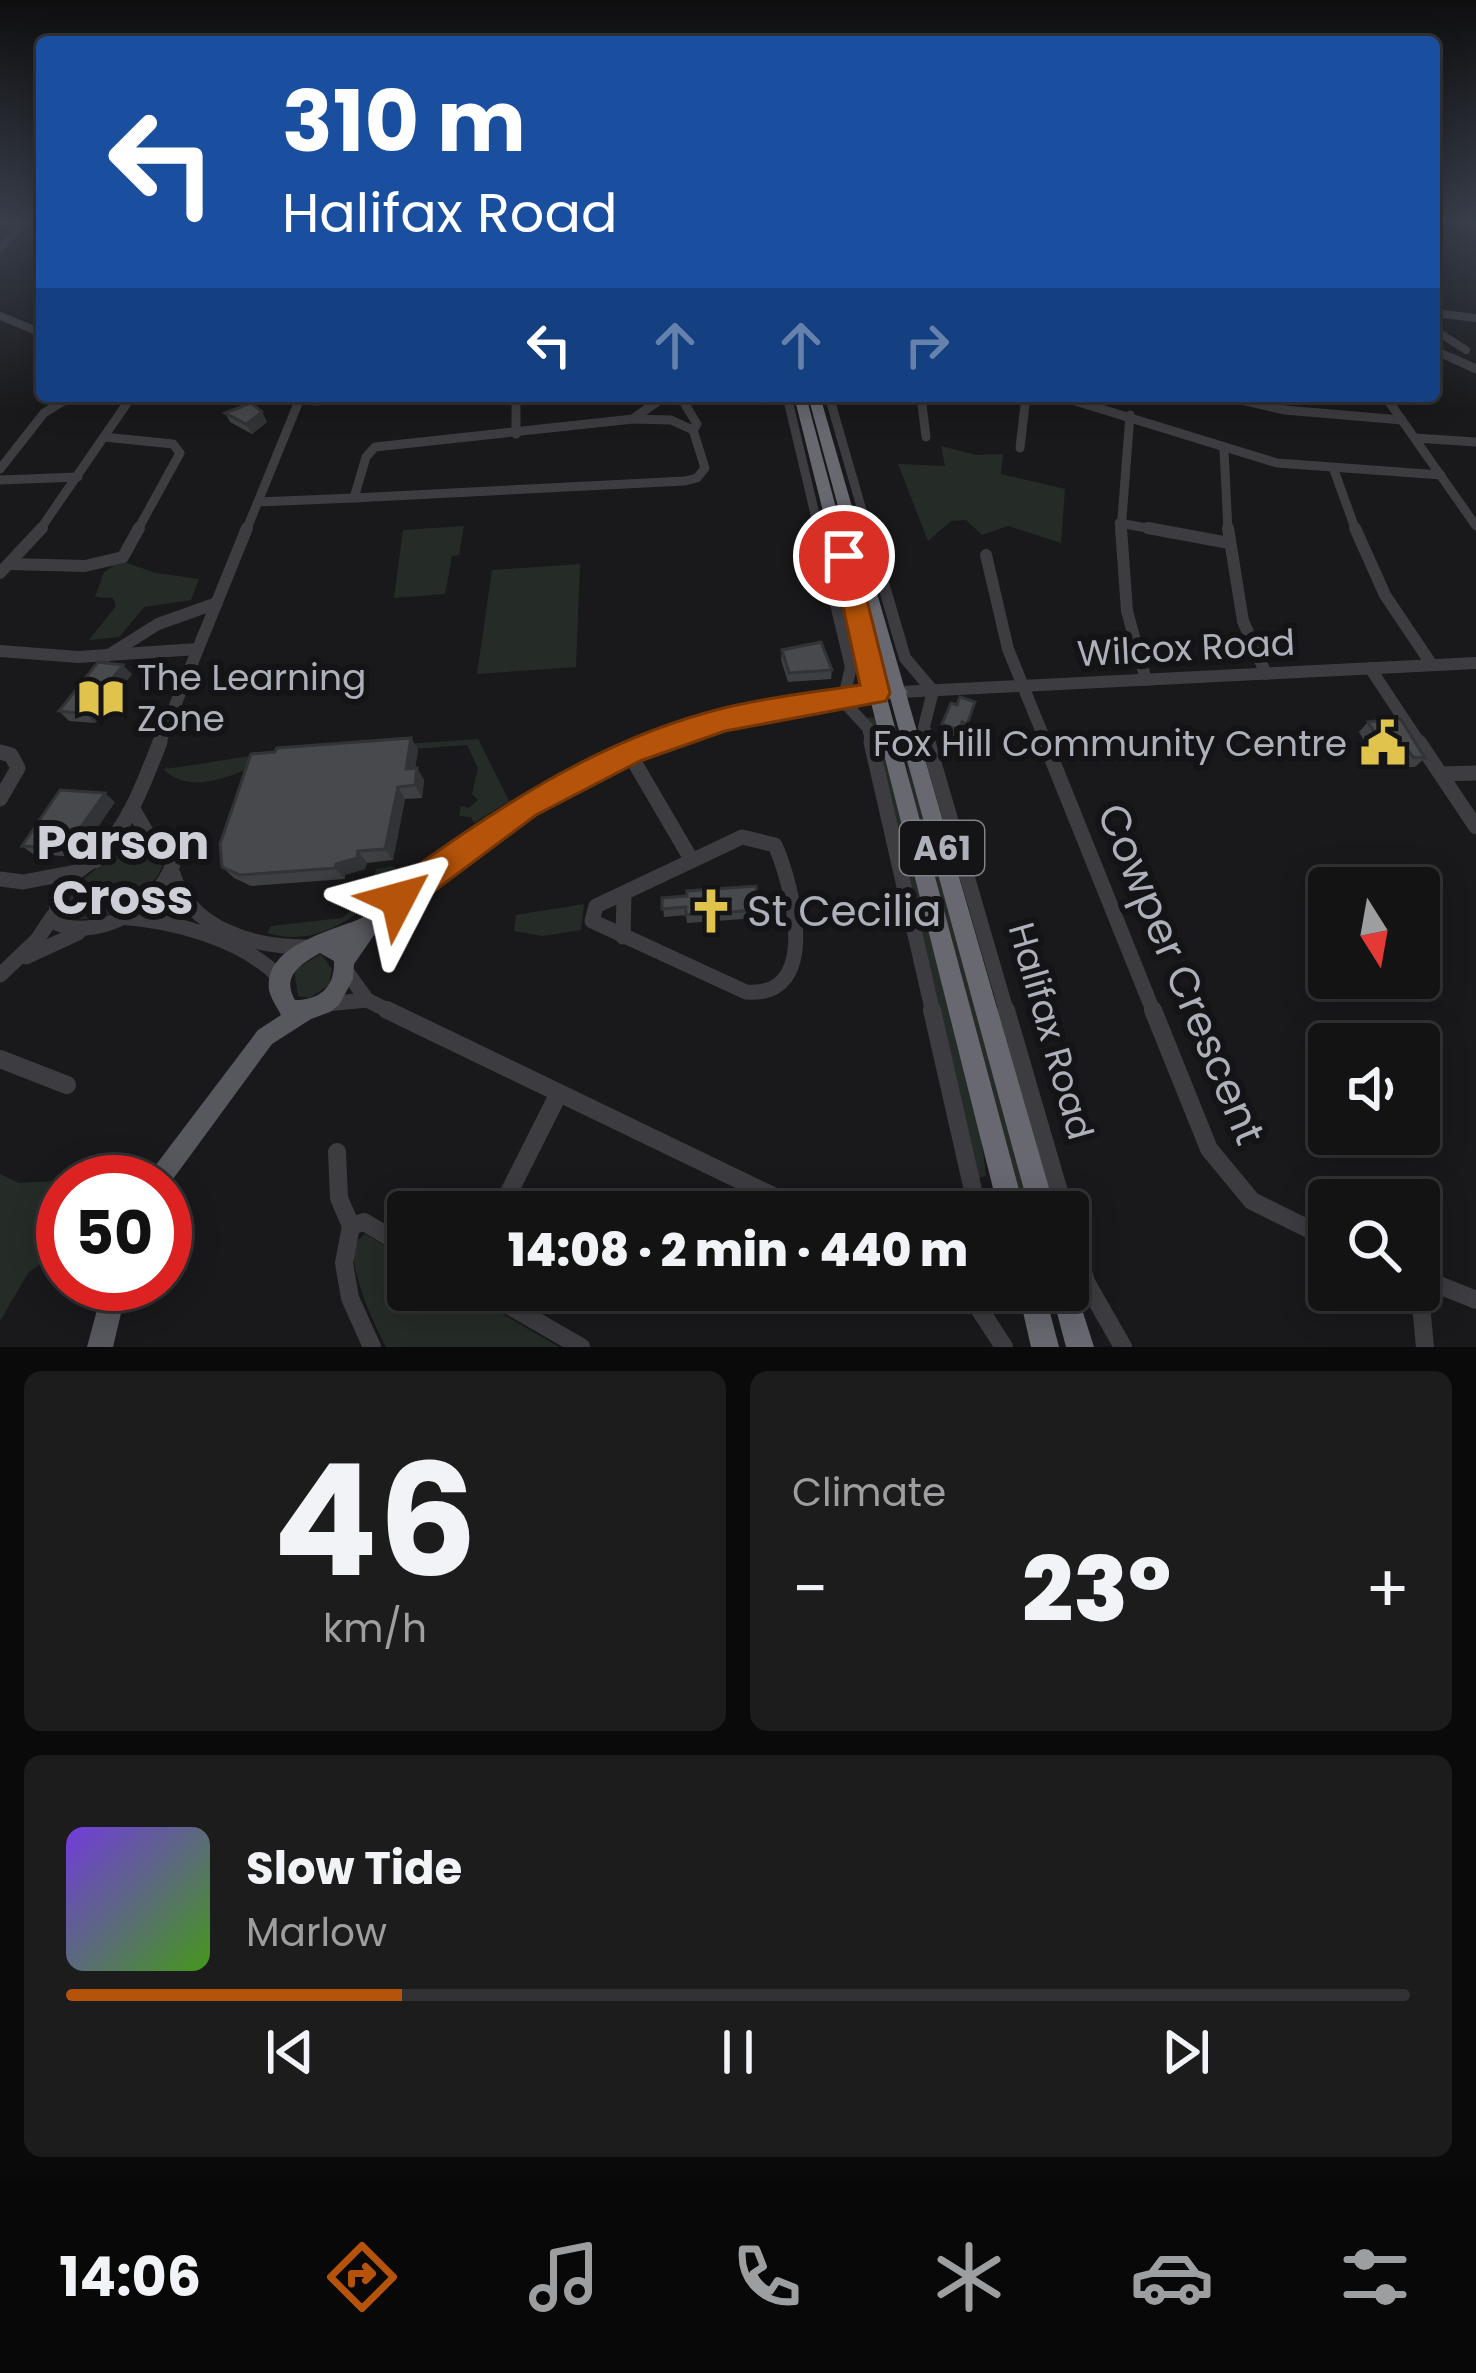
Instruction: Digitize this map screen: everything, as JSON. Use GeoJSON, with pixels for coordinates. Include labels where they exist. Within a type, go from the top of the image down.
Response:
{"type":"FeatureCollection","features":[{"type":"Feature","properties":{"kind":"highway","name":"Halifax Road"},"geometry":{"type":"LineString","coordinates":[[802,402],[1037,1191]]}},
{"type":"Feature","properties":{"kind":"highway","name":"Halifax Road"},"geometry":{"type":"LineString","coordinates":[[815,402],[1007,1191]]}},
{"type":"Feature","properties":{"kind":"highway"},"geometry":{"type":"LineString","coordinates":[[1036,1311],[1045,1347]]}},
{"type":"Feature","properties":{"kind":"highway"},"geometry":{"type":"LineString","coordinates":[[1070,1311],[1080,1347]]}},
{"type":"Feature","properties":{"kind":"main road"},"geometry":{"type":"LineString","coordinates":[[177,1155],[266,1036],[290,959],[369,923],[494,825],[629,753],[724,719],[888,693]]}},
{"type":"Feature","properties":{"kind":"main road"},"geometry":{"type":"LineString","coordinates":[[266,1036],[342,988],[346,966],[369,923]]}},
{"type":"Feature","properties":{"kind":"main road"},"geometry":{"type":"LineString","coordinates":[[314,945],[337,948],[346,966]]}},
{"type":"Feature","properties":{"kind":"main road"},"geometry":{"type":"LineString","coordinates":[[281,988],[289,1009],[315,1008]]}},
{"type":"Feature","properties":{"kind":"main road"},"geometry":{"type":"LineString","coordinates":[[100,1347],[109,1311]]}},
{"type":"Feature","properties":{"kind":"street"},"geometry":{"type":"LineString","coordinates":[[1440,315],[1476,318]]}},
{"type":"Feature","properties":{"kind":"street"},"geometry":{"type":"LineString","coordinates":[[0,316],[36,331]]}},
{"type":"Feature","properties":{"kind":"street"},"geometry":{"type":"LineString","coordinates":[[1440,333],[1471,350]]}},
{"type":"Feature","properties":{"kind":"street"},"geometry":{"type":"LineString","coordinates":[[1453,355],[1471,350]]}},
{"type":"Feature","properties":{"kind":"street"},"geometry":{"type":"LineString","coordinates":[[1440,352],[1476,369]]}},
{"type":"Feature","properties":{"kind":"street"},"geometry":{"type":"LineString","coordinates":[[0,469],[44,413],[62,402]]}},
{"type":"Feature","properties":{"kind":"street"},"geometry":{"type":"LineString","coordinates":[[0,573],[78,477],[128,402]]}},
{"type":"Feature","properties":{"kind":"street"},"geometry":{"type":"LineString","coordinates":[[95,861],[116,839],[134,809],[299,402]]}},
{"type":"Feature","properties":{"kind":"street"},"geometry":{"type":"LineString","coordinates":[[516,402],[516,434]]}},
{"type":"Feature","properties":{"kind":"street"},"geometry":{"type":"LineString","coordinates":[[633,419],[658,402]]}},
{"type":"Feature","properties":{"kind":"street"},"geometry":{"type":"LineString","coordinates":[[684,402],[697,424],[693,430]]}},
{"type":"Feature","properties":{"kind":"street"},"geometry":{"type":"LineString","coordinates":[[788,402],[851,667],[840,688],[842,698],[868,728],[973,1191]]}},
{"type":"Feature","properties":{"kind":"street"},"geometry":{"type":"LineString","coordinates":[[831,402],[905,658],[933,691]]}},
{"type":"Feature","properties":{"kind":"street"},"geometry":{"type":"LineString","coordinates":[[923,402],[926,437]]}},
{"type":"Feature","properties":{"kind":"street"},"geometry":{"type":"LineString","coordinates":[[1020,448],[1025,402]]}},
{"type":"Feature","properties":{"kind":"street"},"geometry":{"type":"LineString","coordinates":[[1081,402],[1224,450],[1334,470],[1441,476]]}},
{"type":"Feature","properties":{"kind":"street"},"geometry":{"type":"LineString","coordinates":[[1250,402],[1285,410],[1402,420]]}},
{"type":"Feature","properties":{"kind":"street"},"geometry":{"type":"LineString","coordinates":[[1389,402],[1476,526]]}},
{"type":"Feature","properties":{"kind":"street"},"geometry":{"type":"LineString","coordinates":[[1130,415],[1119,524],[1120,589],[1146,680]]}},
{"type":"Feature","properties":{"kind":"street"},"geometry":{"type":"LineString","coordinates":[[258,502],[354,498],[691,480],[705,468],[693,430],[671,420],[633,419],[375,447],[366,457],[354,498]]}},
{"type":"Feature","properties":{"kind":"street"},"geometry":{"type":"LineString","coordinates":[[10,564],[101,565],[130,550],[180,453],[173,444],[104,437]]}},
{"type":"Feature","properties":{"kind":"street"},"geometry":{"type":"LineString","coordinates":[[1415,438],[1476,442]]}},
{"type":"Feature","properties":{"kind":"street"},"geometry":{"type":"LineString","coordinates":[[1224,450],[1237,596],[1266,674]]}},
{"type":"Feature","properties":{"kind":"street"},"geometry":{"type":"LineString","coordinates":[[1334,470],[1374,579],[1432,665]]}},
{"type":"Feature","properties":{"kind":"street"},"geometry":{"type":"LineString","coordinates":[[0,481],[78,477]]}},
{"type":"Feature","properties":{"kind":"street"},"geometry":{"type":"LineString","coordinates":[[1119,524],[1229,543]]}},
{"type":"Feature","properties":{"kind":"street","name":"Cowper Crescent"},"geometry":{"type":"LineString","coordinates":[[986,555],[998,618],[1023,687],[1209,1149],[1252,1201],[1308,1229]]}},
{"type":"Feature","properties":{"kind":"street"},"geometry":{"type":"LineString","coordinates":[[107,656],[122,642],[191,609],[217,603]]}},
{"type":"Feature","properties":{"kind":"street"},"geometry":{"type":"LineString","coordinates":[[0,651],[107,656],[198,649]]}},
{"type":"Feature","properties":{"kind":"street","name":"Wilcox Road"},"geometry":{"type":"LineString","coordinates":[[888,693],[1476,663]]}},
{"type":"Feature","properties":{"kind":"street"},"geometry":{"type":"LineString","coordinates":[[1370,668],[1476,827]]}},
{"type":"Feature","properties":{"kind":"street","name":"Halifax Road"},"geometry":{"type":"LineString","coordinates":[[933,691],[924,727],[1060,1191]]}},
{"type":"Feature","properties":{"kind":"street"},"geometry":{"type":"LineString","coordinates":[[0,752],[11,755],[18,768],[0,799]]}},
{"type":"Feature","properties":{"kind":"street"},"geometry":{"type":"LineString","coordinates":[[629,753],[691,859]]}},
{"type":"Feature","properties":{"kind":"street"},"geometry":{"type":"LineString","coordinates":[[1442,774],[1476,773]]}},
{"type":"Feature","properties":{"kind":"street"},"geometry":{"type":"LineString","coordinates":[[134,809],[139,826],[151,840],[171,848],[176,892],[195,913],[275,946],[314,945]]}},
{"type":"Feature","properties":{"kind":"street"},"geometry":{"type":"LineString","coordinates":[[751,835],[775,845],[785,868],[796,954],[789,977],[771,992],[746,992],[592,921],[596,906],[624,894],[738,836],[751,835]]}},
{"type":"Feature","properties":{"kind":"street"},"geometry":{"type":"LineString","coordinates":[[0,879],[23,882],[77,871],[151,840]]}},
{"type":"Feature","properties":{"kind":"street"},"geometry":{"type":"LineString","coordinates":[[7,969],[54,912],[62,887],[77,871]]}},
{"type":"Feature","properties":{"kind":"street"},"geometry":{"type":"LineString","coordinates":[[7,969],[158,894],[173,873]]}},
{"type":"Feature","properties":{"kind":"street"},"geometry":{"type":"LineString","coordinates":[[23,882],[54,912],[63,928],[84,930]]}},
{"type":"Feature","properties":{"kind":"street"},"geometry":{"type":"LineString","coordinates":[[623,937],[624,894]]}},
{"type":"Feature","properties":{"kind":"street"},"geometry":{"type":"LineString","coordinates":[[112,919],[148,919],[268,964],[281,988]]}},
{"type":"Feature","properties":{"kind":"street"},"geometry":{"type":"LineString","coordinates":[[346,966],[367,1000],[762,1191]]}},
{"type":"Feature","properties":{"kind":"street"},"geometry":{"type":"LineString","coordinates":[[315,1008],[367,1000]]}},
{"type":"Feature","properties":{"kind":"street"},"geometry":{"type":"LineString","coordinates":[[0,1059],[68,1085]]}},
{"type":"Feature","properties":{"kind":"street"},"geometry":{"type":"LineString","coordinates":[[510,1191],[559,1094]]}},
{"type":"Feature","properties":{"kind":"street"},"geometry":{"type":"LineString","coordinates":[[337,1152],[339,1198],[351,1226],[344,1263],[350,1298],[372,1347]]}},
{"type":"Feature","properties":{"kind":"street"},"geometry":{"type":"LineString","coordinates":[[351,1226],[364,1222],[387,1235]]}},
{"type":"Feature","properties":{"kind":"street"},"geometry":{"type":"LineString","coordinates":[[1089,1287],[1123,1347]]}},
{"type":"Feature","properties":{"kind":"street"},"geometry":{"type":"LineString","coordinates":[[1440,1288],[1476,1300]]}},
{"type":"Feature","properties":{"kind":"street"},"geometry":{"type":"LineString","coordinates":[[518,1311],[580,1347]]}},
{"type":"Feature","properties":{"kind":"street"},"geometry":{"type":"LineString","coordinates":[[981,1311],[1004,1347]]}},
{"type":"Feature","properties":{"kind":"street"},"geometry":{"type":"LineString","coordinates":[[1422,1311],[1425,1347]]}},
{"type":"Feature","properties":{"kind":"shaded area"},"geometry":{"type":"Polygon","coordinates":[[[941,446],[976,455],[1003,454],[1001,474],[1065,489],[1061,543],[1008,526],[982,535],[966,520],[951,521],[928,541],[898,464],[945,466],[941,446]]]}},
{"type":"Feature","properties":{"kind":"shaded area"},"geometry":{"type":"Polygon","coordinates":[[[464,526],[445,594],[394,598],[403,530],[464,526]]]}},
{"type":"Feature","properties":{"kind":"shaded area"},"geometry":{"type":"Polygon","coordinates":[[[121,561],[156,573],[199,579],[191,600],[144,607],[119,637],[89,640],[116,606],[113,598],[95,597],[104,572],[121,561]]]}},
{"type":"Feature","properties":{"kind":"shaded area"},"geometry":{"type":"Polygon","coordinates":[[[580,564],[576,667],[477,674],[492,570],[580,564]]]}},
{"type":"Feature","properties":{"kind":"shaded area"},"geometry":{"type":"Polygon","coordinates":[[[876,717],[979,1118],[986,1176],[978,1178],[866,718],[876,717]]]}},
{"type":"Feature","properties":{"kind":"shaded area"},"geometry":{"type":"Polygon","coordinates":[[[478,739],[509,801],[474,823],[471,817],[459,816],[461,806],[469,808],[478,800],[472,794],[478,768],[467,745],[359,753],[361,747],[478,739]]]}},
{"type":"Feature","properties":{"kind":"shaded area"},"geometry":{"type":"Polygon","coordinates":[[[904,746],[1028,1191],[1016,1191],[911,792],[904,746]]]}},
{"type":"Feature","properties":{"kind":"shaded area"},"geometry":{"type":"Polygon","coordinates":[[[288,752],[207,782],[177,778],[163,769],[256,755],[288,752]]]}},
{"type":"Feature","properties":{"kind":"shaded area"},"geometry":{"type":"Polygon","coordinates":[[[152,851],[163,863],[158,875],[127,905],[85,919],[67,912],[76,888],[98,868],[126,855],[152,851]]]}},
{"type":"Feature","properties":{"kind":"shaded area"},"geometry":{"type":"Polygon","coordinates":[[[392,866],[404,874],[342,923],[307,936],[267,933],[271,926],[342,918],[371,895],[376,869],[392,866]]]}},
{"type":"Feature","properties":{"kind":"shaded area"},"geometry":{"type":"Polygon","coordinates":[[[584,904],[581,930],[543,936],[514,931],[516,915],[584,904]]]}},
{"type":"Feature","properties":{"kind":"shaded area"},"geometry":{"type":"Polygon","coordinates":[[[321,954],[332,969],[329,985],[310,998],[298,996],[294,970],[321,954]]]}},
{"type":"Feature","properties":{"kind":"shaded area"},"geometry":{"type":"Polygon","coordinates":[[[0,1174],[19,1183],[36,1182],[36,1267],[0,1321],[0,1174]]]}},
{"type":"Feature","properties":{"kind":"shaded area"},"geometry":{"type":"Polygon","coordinates":[[[365,1234],[387,1247],[387,1311],[497,1311],[559,1347],[386,1347],[364,1298],[352,1245],[365,1234]]]}},
{"type":"Feature","properties":{"kind":"building"},"geometry":{"type":"Polygon","coordinates":[[[251,403],[262,412],[246,424],[225,413],[251,403]]]}},
{"type":"Feature","properties":{"kind":"building"},"geometry":{"type":"Polygon","coordinates":[[[821,642],[832,670],[789,673],[782,650],[821,642]]]}},
{"type":"Feature","properties":{"kind":"building"},"geometry":{"type":"Polygon","coordinates":[[[98,662],[123,665],[86,714],[59,711],[98,662]]]}},
{"type":"Feature","properties":{"kind":"building"},"geometry":{"type":"Polygon","coordinates":[[[960,697],[975,702],[967,724],[962,722],[959,730],[942,724],[951,703],[957,705],[960,697]]]}},
{"type":"Feature","properties":{"kind":"building"},"geometry":{"type":"Polygon","coordinates":[[[1400,718],[1425,758],[1413,757],[1407,749],[1385,749],[1368,722],[1400,718]]]}},
{"type":"Feature","properties":{"kind":"building"},"geometry":{"type":"Polygon","coordinates":[[[411,738],[406,769],[417,768],[415,785],[398,787],[385,849],[358,851],[357,858],[335,868],[240,875],[222,867],[220,844],[251,754],[411,738]]]}},
{"type":"Feature","properties":{"kind":"building"},"geometry":{"type":"Polygon","coordinates":[[[60,790],[105,793],[66,848],[22,846],[60,790]]]}},
{"type":"Feature","properties":{"kind":"building"},"geometry":{"type":"Polygon","coordinates":[[[756,886],[758,910],[686,915],[686,907],[662,909],[662,898],[687,896],[687,891],[756,886]]]}},
{"type":"Feature","properties":{"kind":"place","name":"The Learning Zone"},"geometry":{"type":"Point","coordinates":[101,698]}},
{"type":"Feature","properties":{"kind":"place","name":"Fox Hill Community Centre"},"geometry":{"type":"Point","coordinates":[1383,743]}},
{"type":"Feature","properties":{"kind":"place","name":"St Cecilia"},"geometry":{"type":"Point","coordinates":[711,911]}},
{"type":"Feature","properties":{"kind":"district","name":"Parson Cross"},"geometry":{"type":"Point","coordinates":[123,870]}},
{"type":"Feature","properties":{"kind":"route"},"geometry":{"type":"LineString","coordinates":[[398,899],[525,806],[629,753],[724,719],[876,693],[844,556]]}}]}
